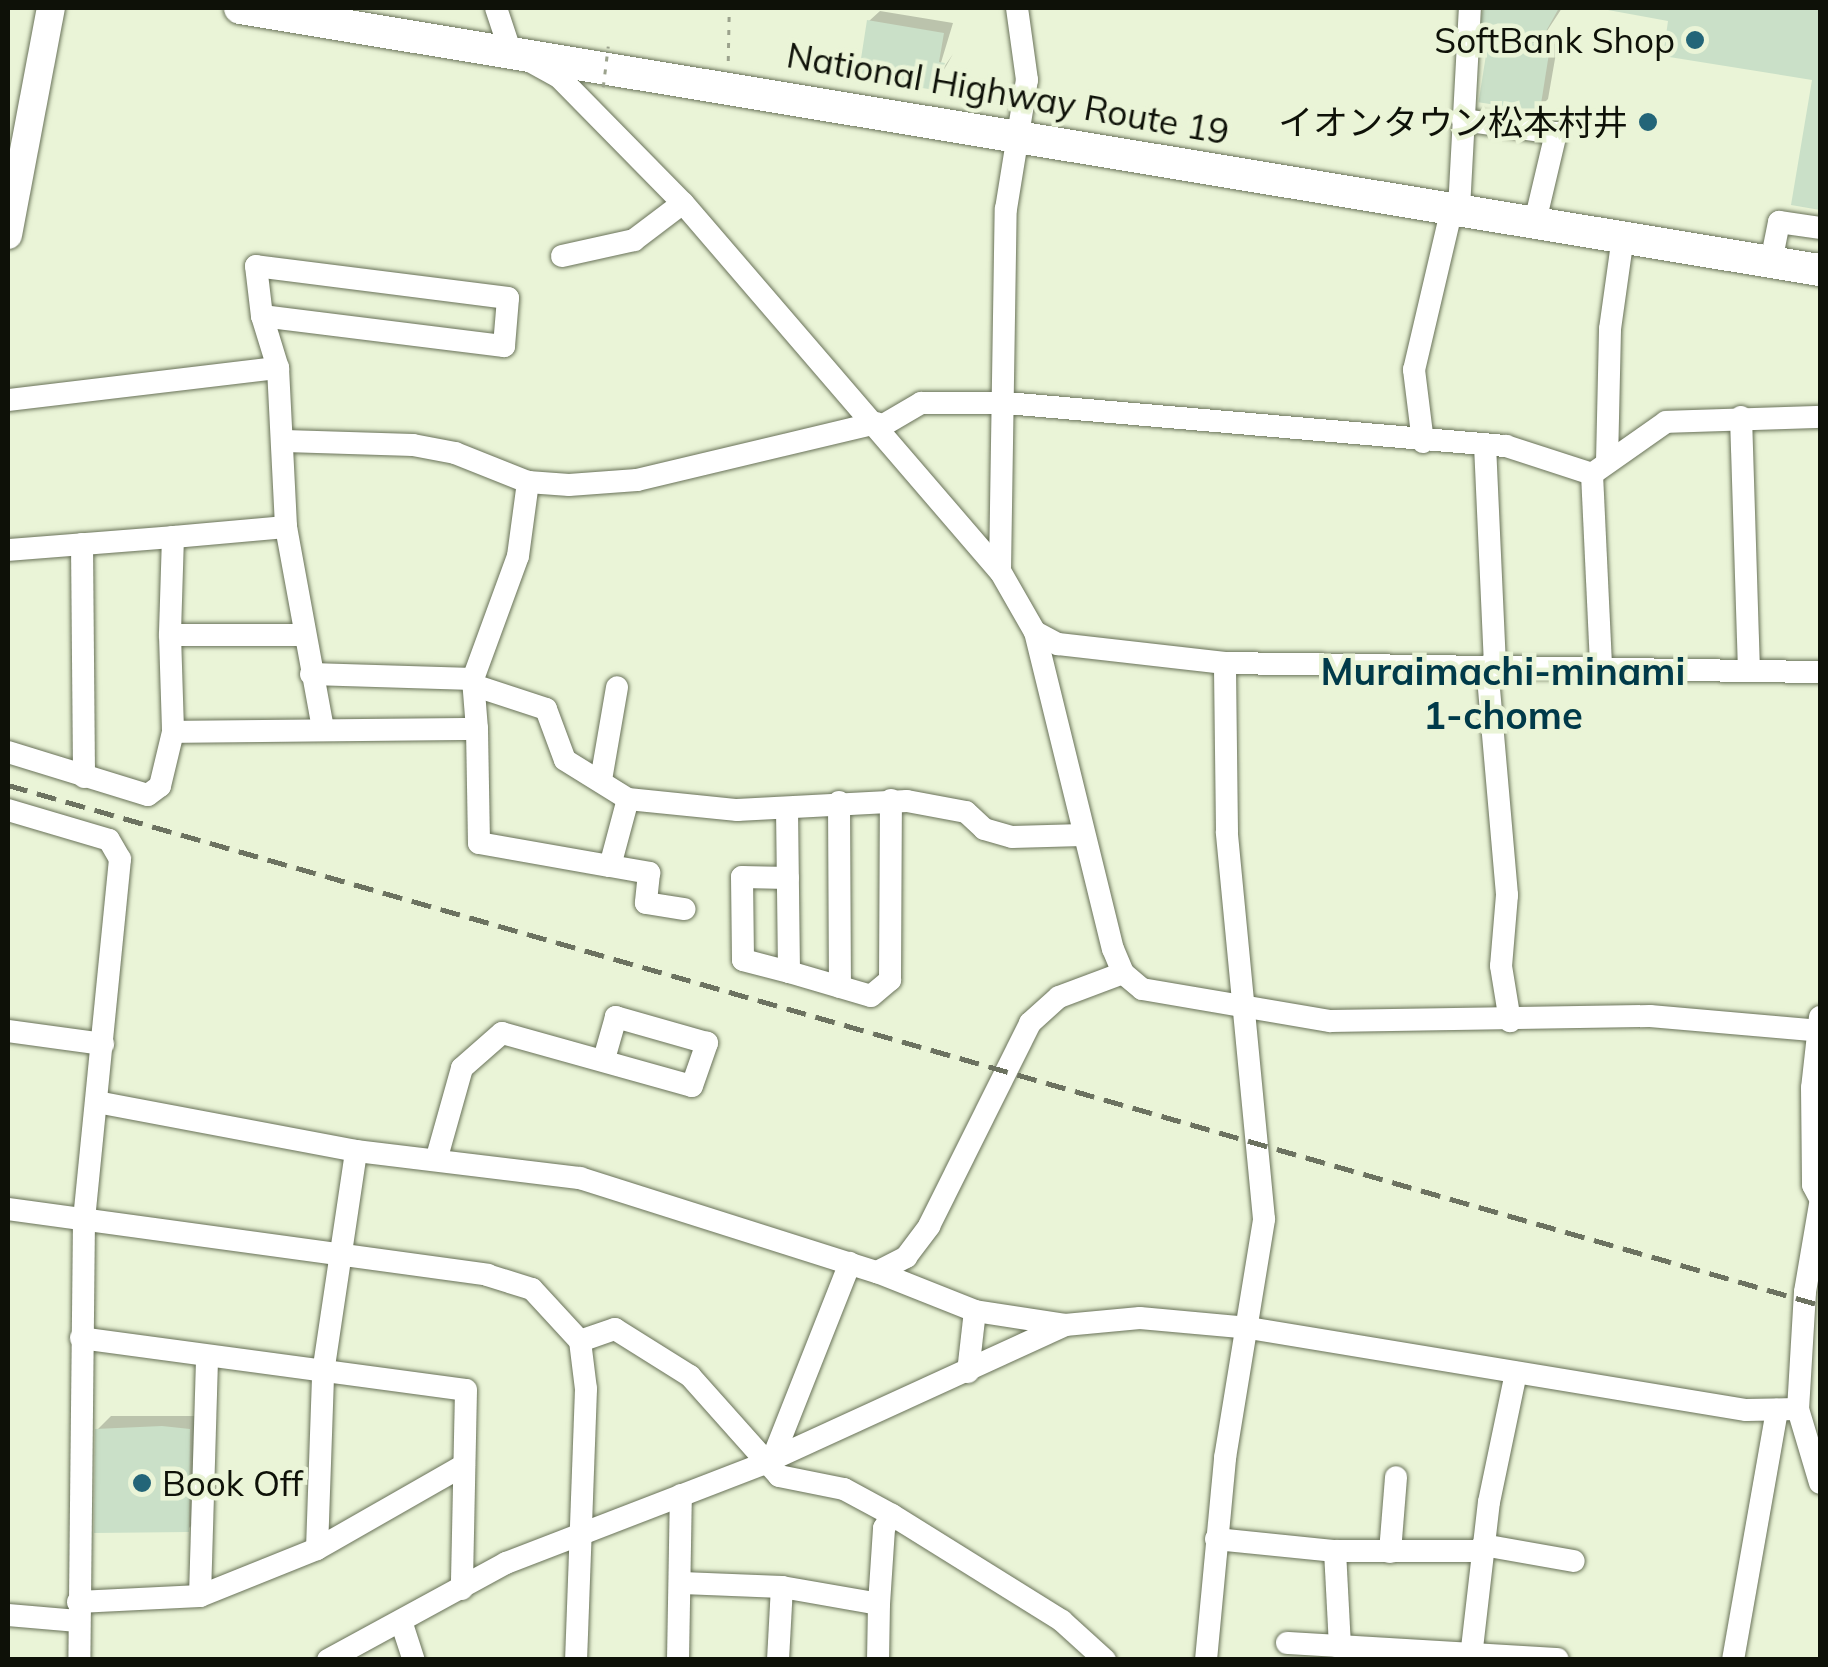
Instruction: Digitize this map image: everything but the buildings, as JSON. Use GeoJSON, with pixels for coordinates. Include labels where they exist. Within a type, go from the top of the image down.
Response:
{"type":"FeatureCollection","features":[{"type":"Feature","properties":{"kind":"highway","name":"National Highway Route 19"},"geometry":{"type":"LineString","coordinates":[[240,8],[1820,270]]}},
{"type":"Feature","properties":{"kind":"main road"},"geometry":{"type":"LineString","coordinates":[[8,235],[51,8]]}},
{"type":"Feature","properties":{"kind":"street"},"geometry":{"type":"LineString","coordinates":[[496,8],[510,50],[560,77],[683,202],[1000,571],[1035,632],[1082,834],[1122,972],[1142,989],[1330,1022],[1650,1016],[1820,1026],[1813,1185],[1820,1201],[1809,1313],[1788,1410],[1761,1504],[1734,1660]]}},
{"type":"Feature","properties":{"kind":"street"},"geometry":{"type":"LineString","coordinates":[[1000,571],[1006,403],[1006,208],[1027,80],[1017,8]]}},
{"type":"Feature","properties":{"kind":"street"},"geometry":{"type":"LineString","coordinates":[[1424,442],[1414,370],[1456,209],[1470,8]]}},
{"type":"Feature","properties":{"kind":"street"},"geometry":{"type":"LineString","coordinates":[[1464,120],[1556,133],[1535,222]]}},
{"type":"Feature","properties":{"kind":"street"},"geometry":{"type":"LineString","coordinates":[[562,256],[634,240],[683,202]]}},
{"type":"Feature","properties":{"kind":"street"},"geometry":{"type":"LineString","coordinates":[[1771,262],[1779,222],[1820,228]]}},
{"type":"Feature","properties":{"kind":"street"},"geometry":{"type":"LineString","coordinates":[[1601,668],[1599,468],[1610,329],[1623,237]]}},
{"type":"Feature","properties":{"kind":"street"},"geometry":{"type":"LineString","coordinates":[[262,316],[504,346],[508,298],[256,266],[262,316],[278,368],[285,441],[286,527],[302,635],[322,729]]}},
{"type":"Feature","properties":{"kind":"street"},"geometry":{"type":"LineString","coordinates":[[8,401],[278,368]]}},
{"type":"Feature","properties":{"kind":"street"},"geometry":{"type":"LineString","coordinates":[[285,441],[412,445],[455,452],[528,482],[637,480],[878,425],[921,403],[1006,403],[1484,445],[1599,468],[1666,422],[1741,417],[1820,418]]}},
{"type":"Feature","properties":{"kind":"street"},"geometry":{"type":"LineString","coordinates":[[1741,417],[1749,671]]}},
{"type":"Feature","properties":{"kind":"street"},"geometry":{"type":"LineString","coordinates":[[1484,445],[1491,666],[1507,895],[1502,966],[1510,1020]]}},
{"type":"Feature","properties":{"kind":"street"},"geometry":{"type":"LineString","coordinates":[[528,482],[518,556],[473,682],[479,844],[649,874],[646,903],[685,909]]}},
{"type":"Feature","properties":{"kind":"street"},"geometry":{"type":"LineString","coordinates":[[8,550],[286,527]]}},
{"type":"Feature","properties":{"kind":"street"},"geometry":{"type":"LineString","coordinates":[[8,752],[148,795],[160,786],[173,732],[173,537]]}},
{"type":"Feature","properties":{"kind":"street"},"geometry":{"type":"LineString","coordinates":[[82,544],[84,777]]}},
{"type":"Feature","properties":{"kind":"street"},"geometry":{"type":"LineString","coordinates":[[1035,632],[1084,650],[1225,663],[1820,672]]}},
{"type":"Feature","properties":{"kind":"street"},"geometry":{"type":"LineString","coordinates":[[170,635],[302,635]]}},
{"type":"Feature","properties":{"kind":"street"},"geometry":{"type":"LineString","coordinates":[[1206,1660],[1216,1539],[1264,1219],[1226,832],[1225,663]]}},
{"type":"Feature","properties":{"kind":"street"},"geometry":{"type":"LineString","coordinates":[[311,674],[473,682],[546,710],[565,760],[628,799],[737,810],[891,800],[966,812],[984,829],[1012,837],[1082,834]]}},
{"type":"Feature","properties":{"kind":"street"},"geometry":{"type":"LineString","coordinates":[[601,780],[618,687]]}},
{"type":"Feature","properties":{"kind":"street"},"geometry":{"type":"LineString","coordinates":[[173,732],[477,728]]}},
{"type":"Feature","properties":{"kind":"street"},"geometry":{"type":"LineString","coordinates":[[610,866],[628,799]]}},
{"type":"Feature","properties":{"kind":"street"},"geometry":{"type":"LineString","coordinates":[[788,878],[742,877],[743,960],[871,996],[890,980],[891,800]]}},
{"type":"Feature","properties":{"kind":"street"},"geometry":{"type":"LineString","coordinates":[[839,802],[840,987]]}},
{"type":"Feature","properties":{"kind":"street"},"geometry":{"type":"LineString","coordinates":[[787,808],[790,972]]}},
{"type":"Feature","properties":{"kind":"street"},"geometry":{"type":"LineString","coordinates":[[8,810],[109,840],[120,859],[84,1220],[79,1660]]}},
{"type":"Feature","properties":{"kind":"street"},"geometry":{"type":"LineString","coordinates":[[877,1272],[906,1257],[929,1226],[1030,1023],[1059,997],[1122,972]]}},
{"type":"Feature","properties":{"kind":"street"},"geometry":{"type":"LineString","coordinates":[[8,1031],[102,1044]]}},
{"type":"Feature","properties":{"kind":"street"},"geometry":{"type":"LineString","coordinates":[[437,1157],[462,1068],[502,1033],[604,1059]]}},
{"type":"Feature","properties":{"kind":"street"},"geometry":{"type":"LineString","coordinates":[[97,1102],[356,1151],[437,1157],[580,1178],[877,1272],[976,1311],[1065,1325],[1140,1318],[1249,1328],[1516,1372],[1788,1410]]}},
{"type":"Feature","properties":{"kind":"street"},"geometry":{"type":"LineString","coordinates":[[317,1549],[324,1373],[356,1151]]}},
{"type":"Feature","properties":{"kind":"street"},"geometry":{"type":"LineString","coordinates":[[8,1208],[487,1275],[532,1289],[580,1341],[586,1389],[576,1660]]}},
{"type":"Feature","properties":{"kind":"street"},"geometry":{"type":"LineString","coordinates":[[768,1462],[850,1263]]}},
{"type":"Feature","properties":{"kind":"street"},"geometry":{"type":"LineString","coordinates":[[968,1372],[976,1311]]}},
{"type":"Feature","properties":{"kind":"street"},"geometry":{"type":"LineString","coordinates":[[328,1660],[402,1624],[462,1588],[580,1531],[768,1462],[1065,1325]]}},
{"type":"Feature","properties":{"kind":"street"},"geometry":{"type":"LineString","coordinates":[[580,1341],[615,1329],[690,1376],[780,1476],[844,1490],[892,1515],[1062,1621],[1104,1660]]}},
{"type":"Feature","properties":{"kind":"street"},"geometry":{"type":"LineString","coordinates":[[80,1338],[466,1390],[462,1588]]}},
{"type":"Feature","properties":{"kind":"street"},"geometry":{"type":"LineString","coordinates":[[200,1596],[207,1358]]}},
{"type":"Feature","properties":{"kind":"street"},"geometry":{"type":"LineString","coordinates":[[1467,1658],[1516,1372]]}},
{"type":"Feature","properties":{"kind":"street"},"geometry":{"type":"LineString","coordinates":[[1788,1410],[1820,1484]]}},
{"type":"Feature","properties":{"kind":"street"},"geometry":{"type":"LineString","coordinates":[[8,1614],[78,1611],[200,1596],[317,1549],[464,1465]]}},
{"type":"Feature","properties":{"kind":"street"},"geometry":{"type":"LineString","coordinates":[[1390,1552],[1396,1477]]}},
{"type":"Feature","properties":{"kind":"street"},"geometry":{"type":"LineString","coordinates":[[678,1660],[681,1496]]}},
{"type":"Feature","properties":{"kind":"street"},"geometry":{"type":"LineString","coordinates":[[878,1660],[884,1528],[892,1515]]}},
{"type":"Feature","properties":{"kind":"street"},"geometry":{"type":"LineString","coordinates":[[1216,1539],[1335,1551],[1483,1549],[1574,1561]]}},
{"type":"Feature","properties":{"kind":"street"},"geometry":{"type":"LineString","coordinates":[[1335,1551],[1340,1648]]}},
{"type":"Feature","properties":{"kind":"street"},"geometry":{"type":"LineString","coordinates":[[682,1583],[782,1586],[880,1604]]}},
{"type":"Feature","properties":{"kind":"street"},"geometry":{"type":"LineString","coordinates":[[778,1660],[782,1586]]}},
{"type":"Feature","properties":{"kind":"street"},"geometry":{"type":"LineString","coordinates":[[402,1624],[414,1660]]}},
{"type":"Feature","properties":{"kind":"street"},"geometry":{"type":"LineString","coordinates":[[1288,1643],[1467,1658],[1558,1659]]}},
{"type":"Feature","properties":{"kind":"path"},"geometry":{"type":"LineString","coordinates":[[728,74],[729,8]]}},
{"type":"Feature","properties":{"kind":"path"},"geometry":{"type":"LineString","coordinates":[[603,88],[608,46]]}},
{"type":"Feature","properties":{"kind":"railway"},"geometry":{"type":"LineString","coordinates":[[8,785],[1820,1305]]}},
{"type":"Feature","properties":{"kind":"place","name":"SoftBank Shop"},"geometry":{"type":"Point","coordinates":[1695,40]}},
{"type":"Feature","properties":{"kind":"place","name":"イオンタウン松本村井"},"geometry":{"type":"Point","coordinates":[1648,122]}},
{"type":"Feature","properties":{"kind":"place","name":"Book Off"},"geometry":{"type":"Point","coordinates":[142,1483]}},
{"type":"Feature","properties":{"kind":"district","name":"Muraimachi-minami 1-chome"},"geometry":{"type":"Point","coordinates":[1503,694]}}]}
